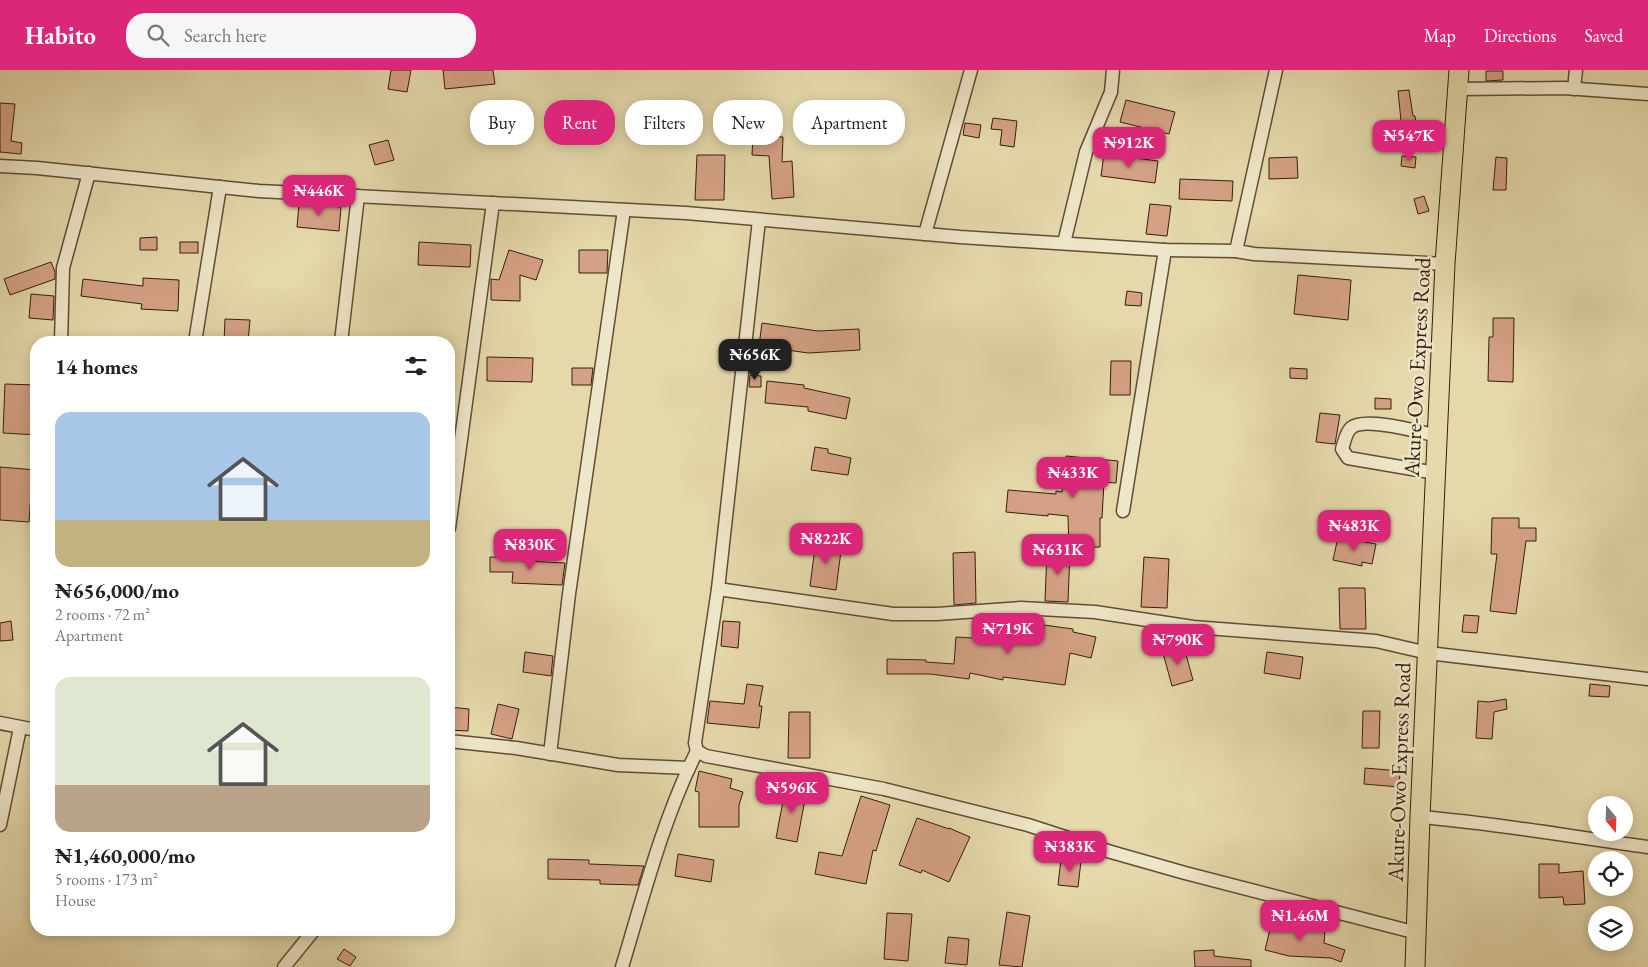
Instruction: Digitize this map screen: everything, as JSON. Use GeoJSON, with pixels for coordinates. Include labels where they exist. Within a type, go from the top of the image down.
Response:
{"type":"FeatureCollection","features":[{"type":"Feature","properties":{"kind":"highway","name":"Akure-Owo Express Road"},"geometry":{"type":"LineString","coordinates":[[1415,967],[1445,264],[1460,70]]}},
{"type":"Feature","properties":{"kind":"street"},"geometry":{"type":"LineString","coordinates":[[925,234],[970,70]]}},
{"type":"Feature","properties":{"kind":"street"},"geometry":{"type":"LineString","coordinates":[[1064,243],[1086,152],[1111,92],[1113,70]]}},
{"type":"Feature","properties":{"kind":"street"},"geometry":{"type":"LineString","coordinates":[[1236,251],[1276,70]]}},
{"type":"Feature","properties":{"kind":"street"},"geometry":{"type":"LineString","coordinates":[[1574,89],[1576,70]]}},
{"type":"Feature","properties":{"kind":"street"},"geometry":{"type":"LineString","coordinates":[[1459,89],[1574,89],[1648,94]]}},
{"type":"Feature","properties":{"kind":"street"},"geometry":{"type":"LineString","coordinates":[[0,166],[37,168],[259,191],[686,213],[925,234],[1165,250],[1236,251],[1254,254],[1445,264]]}},
{"type":"Feature","properties":{"kind":"street"},"geometry":{"type":"LineString","coordinates":[[61,336],[63,268],[88,173]]}},
{"type":"Feature","properties":{"kind":"street"},"geometry":{"type":"LineString","coordinates":[[196,336],[220,187]]}},
{"type":"Feature","properties":{"kind":"street"},"geometry":{"type":"LineString","coordinates":[[342,336],[358,196]]}},
{"type":"Feature","properties":{"kind":"street"},"geometry":{"type":"LineString","coordinates":[[455,483],[492,203]]}},
{"type":"Feature","properties":{"kind":"street"},"geometry":{"type":"LineString","coordinates":[[550,754],[569,594],[624,210]]}},
{"type":"Feature","properties":{"kind":"street"},"geometry":{"type":"LineString","coordinates":[[622,967],[665,825],[679,787],[697,751],[695,743],[718,589],[759,220]]}},
{"type":"Feature","properties":{"kind":"street"},"geometry":{"type":"LineString","coordinates":[[1123,511],[1165,250]]}},
{"type":"Feature","properties":{"kind":"street"},"geometry":{"type":"LineString","coordinates":[[1436,474],[1348,458],[1342,450],[1349,429],[1355,425],[1372,423],[1438,436]]}},
{"type":"Feature","properties":{"kind":"street"},"geometry":{"type":"LineString","coordinates":[[718,589],[893,614],[937,614],[1021,608],[1095,612],[1193,627],[1376,642],[1428,653],[1648,679]]}},
{"type":"Feature","properties":{"kind":"street"},"geometry":{"type":"LineString","coordinates":[[0,724],[30,729]]}},
{"type":"Feature","properties":{"kind":"street"},"geometry":{"type":"LineString","coordinates":[[0,825],[20,728]]}},
{"type":"Feature","properties":{"kind":"street"},"geometry":{"type":"LineString","coordinates":[[455,742],[516,748],[618,765],[689,768]]}},
{"type":"Feature","properties":{"kind":"street"},"geometry":{"type":"LineString","coordinates":[[697,751],[706,756],[884,789],[1028,825],[1111,852],[1417,933]]}},
{"type":"Feature","properties":{"kind":"street"},"geometry":{"type":"LineString","coordinates":[[1420,817],[1508,826],[1550,834],[1648,846]]}},
{"type":"Feature","properties":{"kind":"street"},"geometry":{"type":"LineString","coordinates":[[284,967],[309,936]]}},
{"type":"Feature","properties":{"kind":"building"},"geometry":{"type":"Polygon","coordinates":[[[391,70],[411,70],[407,92],[388,89],[391,70]]]}},
{"type":"Feature","properties":{"kind":"building"},"geometry":{"type":"Polygon","coordinates":[[[443,70],[493,70],[495,84],[445,89],[443,70]]]}},
{"type":"Feature","properties":{"kind":"building"},"geometry":{"type":"Polygon","coordinates":[[[1486,71],[1503,71],[1503,80],[1486,81],[1486,71]]]}},
{"type":"Feature","properties":{"kind":"building"},"geometry":{"type":"Polygon","coordinates":[[[1409,90],[1417,129],[1402,131],[1398,91],[1409,90]]]}},
{"type":"Feature","properties":{"kind":"building"},"geometry":{"type":"Polygon","coordinates":[[[1126,100],[1175,112],[1169,134],[1120,122],[1126,100]]]}},
{"type":"Feature","properties":{"kind":"building"},"geometry":{"type":"Polygon","coordinates":[[[0,103],[15,104],[11,141],[22,143],[21,154],[0,152],[0,103]]]}},
{"type":"Feature","properties":{"kind":"building"},"geometry":{"type":"Polygon","coordinates":[[[993,118],[1017,121],[1014,147],[1000,145],[1002,130],[991,129],[993,118]]]}},
{"type":"Feature","properties":{"kind":"building"},"geometry":{"type":"Polygon","coordinates":[[[965,123],[981,125],[979,138],[963,135],[965,123]]]}},
{"type":"Feature","properties":{"kind":"building"},"geometry":{"type":"Polygon","coordinates":[[[388,140],[394,160],[375,165],[369,145],[388,140]]]}},
{"type":"Feature","properties":{"kind":"building"},"geometry":{"type":"Polygon","coordinates":[[[753,145],[783,145],[782,162],[792,161],[794,197],[772,199],[769,156],[752,155],[753,145]]]}},
{"type":"Feature","properties":{"kind":"building"},"geometry":{"type":"Polygon","coordinates":[[[1104,154],[1158,161],[1155,183],[1101,176],[1104,154]]]}},
{"type":"Feature","properties":{"kind":"building"},"geometry":{"type":"Polygon","coordinates":[[[697,155],[725,155],[724,200],[695,200],[697,155]]]}},
{"type":"Feature","properties":{"kind":"building"},"geometry":{"type":"Polygon","coordinates":[[[1402,156],[1416,157],[1415,168],[1401,166],[1402,156]]]}},
{"type":"Feature","properties":{"kind":"building"},"geometry":{"type":"Polygon","coordinates":[[[1297,157],[1298,178],[1269,179],[1269,158],[1297,157]]]}},
{"type":"Feature","properties":{"kind":"building"},"geometry":{"type":"Polygon","coordinates":[[[1496,157],[1507,158],[1506,190],[1493,190],[1496,157]]]}},
{"type":"Feature","properties":{"kind":"building"},"geometry":{"type":"Polygon","coordinates":[[[1180,179],[1233,181],[1232,201],[1179,199],[1180,179]]]}},
{"type":"Feature","properties":{"kind":"building"},"geometry":{"type":"Polygon","coordinates":[[[1424,196],[1429,211],[1418,214],[1414,199],[1424,196]]]}},
{"type":"Feature","properties":{"kind":"building"},"geometry":{"type":"Polygon","coordinates":[[[299,204],[341,207],[339,231],[297,227],[299,204]]]}},
{"type":"Feature","properties":{"kind":"building"},"geometry":{"type":"Polygon","coordinates":[[[1150,204],[1171,206],[1167,236],[1146,234],[1150,204]]]}},
{"type":"Feature","properties":{"kind":"building"},"geometry":{"type":"Polygon","coordinates":[[[157,237],[157,250],[140,250],[140,238],[157,237]]]}},
{"type":"Feature","properties":{"kind":"building"},"geometry":{"type":"Polygon","coordinates":[[[180,242],[198,242],[198,253],[180,253],[180,242]]]}},
{"type":"Feature","properties":{"kind":"building"},"geometry":{"type":"Polygon","coordinates":[[[419,242],[471,245],[470,267],[418,265],[419,242]]]}},
{"type":"Feature","properties":{"kind":"building"},"geometry":{"type":"Polygon","coordinates":[[[509,250],[543,260],[536,280],[520,275],[520,301],[491,300],[491,279],[499,280],[509,250]]]}},
{"type":"Feature","properties":{"kind":"building"},"geometry":{"type":"Polygon","coordinates":[[[579,250],[608,250],[607,273],[579,273],[579,250]]]}},
{"type":"Feature","properties":{"kind":"building"},"geometry":{"type":"Polygon","coordinates":[[[51,262],[55,272],[55,279],[10,295],[4,279],[51,262]]]}},
{"type":"Feature","properties":{"kind":"building"},"geometry":{"type":"Polygon","coordinates":[[[1298,275],[1351,280],[1348,320],[1294,314],[1298,275]]]}},
{"type":"Feature","properties":{"kind":"building"},"geometry":{"type":"Polygon","coordinates":[[[143,278],[179,280],[178,311],[141,309],[142,304],[81,296],[83,279],[143,286],[143,278]]]}},
{"type":"Feature","properties":{"kind":"building"},"geometry":{"type":"Polygon","coordinates":[[[1127,291],[1142,293],[1141,306],[1125,305],[1127,291]]]}},
{"type":"Feature","properties":{"kind":"building"},"geometry":{"type":"Polygon","coordinates":[[[31,294],[54,296],[53,320],[29,318],[31,294]]]}},
{"type":"Feature","properties":{"kind":"building"},"geometry":{"type":"Polygon","coordinates":[[[1493,318],[1514,318],[1513,382],[1488,381],[1489,337],[1493,337],[1493,318]]]}},
{"type":"Feature","properties":{"kind":"building"},"geometry":{"type":"Polygon","coordinates":[[[225,319],[250,320],[249,336],[224,336],[225,319]]]}},
{"type":"Feature","properties":{"kind":"building"},"geometry":{"type":"Polygon","coordinates":[[[762,323],[818,331],[859,329],[860,350],[808,353],[759,346],[762,323]]]}},
{"type":"Feature","properties":{"kind":"building"},"geometry":{"type":"Polygon","coordinates":[[[487,357],[533,358],[532,382],[487,381],[487,357]]]}},
{"type":"Feature","properties":{"kind":"building"},"geometry":{"type":"Polygon","coordinates":[[[1111,361],[1131,361],[1130,395],[1110,395],[1111,361]]]}},
{"type":"Feature","properties":{"kind":"building"},"geometry":{"type":"Polygon","coordinates":[[[572,368],[593,368],[591,385],[572,385],[572,368]]]}},
{"type":"Feature","properties":{"kind":"building"},"geometry":{"type":"Polygon","coordinates":[[[1290,368],[1307,369],[1307,379],[1290,378],[1290,368]]]}},
{"type":"Feature","properties":{"kind":"building"},"geometry":{"type":"Polygon","coordinates":[[[750,375],[761,376],[761,387],[749,387],[750,375]]]}},
{"type":"Feature","properties":{"kind":"building"},"geometry":{"type":"Polygon","coordinates":[[[767,381],[804,385],[804,388],[850,398],[846,419],[808,411],[808,407],[765,403],[767,381]]]}},
{"type":"Feature","properties":{"kind":"building"},"geometry":{"type":"Polygon","coordinates":[[[5,384],[30,385],[30,435],[3,433],[5,384]]]}},
{"type":"Feature","properties":{"kind":"building"},"geometry":{"type":"Polygon","coordinates":[[[1375,398],[1391,399],[1391,409],[1375,409],[1375,398]]]}},
{"type":"Feature","properties":{"kind":"building"},"geometry":{"type":"Polygon","coordinates":[[[1320,413],[1340,415],[1335,444],[1316,442],[1320,413]]]}},
{"type":"Feature","properties":{"kind":"building"},"geometry":{"type":"Polygon","coordinates":[[[815,447],[828,449],[828,453],[851,458],[848,475],[811,470],[815,447]]]}},
{"type":"Feature","properties":{"kind":"building"},"geometry":{"type":"Polygon","coordinates":[[[1066,456],[1118,461],[1116,483],[1104,482],[1102,518],[1100,518],[1100,547],[1069,548],[1068,516],[1006,512],[1008,490],[1056,494],[1056,491],[1062,492],[1066,456]]]}},
{"type":"Feature","properties":{"kind":"building"},"geometry":{"type":"Polygon","coordinates":[[[0,467],[30,470],[29,522],[0,520],[0,467]]]}},
{"type":"Feature","properties":{"kind":"building"},"geometry":{"type":"Polygon","coordinates":[[[1492,518],[1519,518],[1519,528],[1536,528],[1536,541],[1526,541],[1516,614],[1490,611],[1497,554],[1491,554],[1492,518]]]}},
{"type":"Feature","properties":{"kind":"building"},"geometry":{"type":"Polygon","coordinates":[[[1338,537],[1376,544],[1372,564],[1362,562],[1362,566],[1333,560],[1338,537]]]}},
{"type":"Feature","properties":{"kind":"building"},"geometry":{"type":"Polygon","coordinates":[[[816,540],[842,543],[836,590],[810,586],[816,540]]]}},
{"type":"Feature","properties":{"kind":"building"},"geometry":{"type":"Polygon","coordinates":[[[1047,550],[1070,551],[1068,602],[1045,601],[1047,550]]]}},
{"type":"Feature","properties":{"kind":"building"},"geometry":{"type":"Polygon","coordinates":[[[975,552],[976,603],[954,605],[953,553],[975,552]]]}},
{"type":"Feature","properties":{"kind":"building"},"geometry":{"type":"Polygon","coordinates":[[[490,557],[507,557],[507,560],[565,563],[562,585],[512,583],[513,572],[490,572],[490,557]]]}},
{"type":"Feature","properties":{"kind":"building"},"geometry":{"type":"Polygon","coordinates":[[[1144,557],[1169,559],[1167,608],[1141,607],[1144,557]]]}},
{"type":"Feature","properties":{"kind":"building"},"geometry":{"type":"Polygon","coordinates":[[[1339,588],[1365,588],[1366,629],[1340,629],[1339,588]]]}},
{"type":"Feature","properties":{"kind":"building"},"geometry":{"type":"Polygon","coordinates":[[[1464,615],[1479,616],[1477,633],[1462,632],[1464,615]]]}},
{"type":"Feature","properties":{"kind":"building"},"geometry":{"type":"Polygon","coordinates":[[[11,621],[13,640],[0,641],[0,623],[11,621]]]}},
{"type":"Feature","properties":{"kind":"building"},"geometry":{"type":"Polygon","coordinates":[[[723,621],[740,622],[738,648],[721,646],[723,621]]]}},
{"type":"Feature","properties":{"kind":"building"},"geometry":{"type":"Polygon","coordinates":[[[993,625],[1015,629],[1015,625],[1044,629],[1044,625],[1073,629],[1073,632],[1096,637],[1091,658],[1070,653],[1065,685],[1003,677],[1003,680],[970,673],[969,679],[930,674],[887,674],[887,659],[926,660],[926,662],[954,664],[956,637],[990,639],[993,625]]]}},
{"type":"Feature","properties":{"kind":"building"},"geometry":{"type":"Polygon","coordinates":[[[1184,647],[1193,680],[1172,686],[1163,653],[1184,647]]]}},
{"type":"Feature","properties":{"kind":"building"},"geometry":{"type":"Polygon","coordinates":[[[525,652],[553,656],[551,676],[523,672],[525,652]]]}},
{"type":"Feature","properties":{"kind":"building"},"geometry":{"type":"Polygon","coordinates":[[[1267,652],[1303,657],[1300,679],[1264,673],[1267,652]]]}},
{"type":"Feature","properties":{"kind":"building"},"geometry":{"type":"Polygon","coordinates":[[[747,684],[763,686],[759,706],[762,706],[759,728],[707,723],[710,701],[744,704],[747,684]]]}},
{"type":"Feature","properties":{"kind":"building"},"geometry":{"type":"Polygon","coordinates":[[[1590,684],[1610,686],[1609,697],[1589,696],[1590,684]]]}},
{"type":"Feature","properties":{"kind":"building"},"geometry":{"type":"Polygon","coordinates":[[[1506,699],[1507,709],[1494,712],[1492,739],[1476,738],[1478,701],[1489,702],[1506,699]]]}},
{"type":"Feature","properties":{"kind":"building"},"geometry":{"type":"Polygon","coordinates":[[[498,704],[519,709],[512,739],[491,734],[498,704]]]}},
{"type":"Feature","properties":{"kind":"building"},"geometry":{"type":"Polygon","coordinates":[[[455,708],[469,709],[468,731],[455,730],[455,708]]]}},
{"type":"Feature","properties":{"kind":"building"},"geometry":{"type":"Polygon","coordinates":[[[1363,711],[1380,711],[1379,748],[1362,748],[1363,711]]]}},
{"type":"Feature","properties":{"kind":"building"},"geometry":{"type":"Polygon","coordinates":[[[789,712],[810,712],[810,758],[788,758],[789,712]]]}},
{"type":"Feature","properties":{"kind":"building"},"geometry":{"type":"Polygon","coordinates":[[[1365,768],[1400,771],[1399,787],[1364,784],[1365,768]]]}},
{"type":"Feature","properties":{"kind":"building"},"geometry":{"type":"Polygon","coordinates":[[[699,771],[732,779],[730,788],[743,792],[739,805],[739,827],[699,827],[699,792],[695,791],[699,771]]]}},
{"type":"Feature","properties":{"kind":"building"},"geometry":{"type":"Polygon","coordinates":[[[786,785],[807,789],[797,842],[776,838],[786,785]]]}},
{"type":"Feature","properties":{"kind":"building"},"geometry":{"type":"Polygon","coordinates":[[[861,796],[890,805],[876,851],[873,850],[866,884],[815,874],[819,852],[842,856],[861,796]]]}},
{"type":"Feature","properties":{"kind":"building"},"geometry":{"type":"Polygon","coordinates":[[[917,818],[970,837],[949,882],[922,870],[921,873],[899,865],[917,818]]]}},
{"type":"Feature","properties":{"kind":"building"},"geometry":{"type":"Polygon","coordinates":[[[678,854],[714,860],[711,882],[675,876],[678,854]]]}},
{"type":"Feature","properties":{"kind":"building"},"geometry":{"type":"Polygon","coordinates":[[[548,859],[589,860],[589,864],[644,866],[638,885],[600,884],[600,880],[548,879],[548,859]]]}},
{"type":"Feature","properties":{"kind":"building"},"geometry":{"type":"Polygon","coordinates":[[[1061,859],[1081,861],[1078,887],[1058,885],[1061,859]]]}},
{"type":"Feature","properties":{"kind":"building"},"geometry":{"type":"Polygon","coordinates":[[[1539,864],[1559,864],[1559,873],[1583,871],[1585,904],[1564,905],[1563,897],[1539,898],[1539,864]]]}},
{"type":"Feature","properties":{"kind":"building"},"geometry":{"type":"Polygon","coordinates":[[[1007,912],[1030,916],[1022,967],[999,965],[1007,912]]]}},
{"type":"Feature","properties":{"kind":"building"},"geometry":{"type":"Polygon","coordinates":[[[887,913],[912,914],[908,961],[884,959],[887,913]]]}},
{"type":"Feature","properties":{"kind":"building"},"geometry":{"type":"Polygon","coordinates":[[[1273,917],[1295,922],[1293,928],[1325,930],[1324,943],[1345,950],[1341,962],[1331,958],[1289,956],[1265,950],[1273,917]]]}},
{"type":"Feature","properties":{"kind":"building"},"geometry":{"type":"Polygon","coordinates":[[[948,937],[969,939],[967,965],[945,963],[948,937]]]}},
{"type":"Feature","properties":{"kind":"building"},"geometry":{"type":"Polygon","coordinates":[[[344,949],[356,957],[350,966],[337,959],[344,949]]]}},
{"type":"Feature","properties":{"kind":"building"},"geometry":{"type":"Polygon","coordinates":[[[1214,950],[1214,956],[1251,960],[1251,967],[1195,967],[1194,951],[1214,950]]]}}]}
